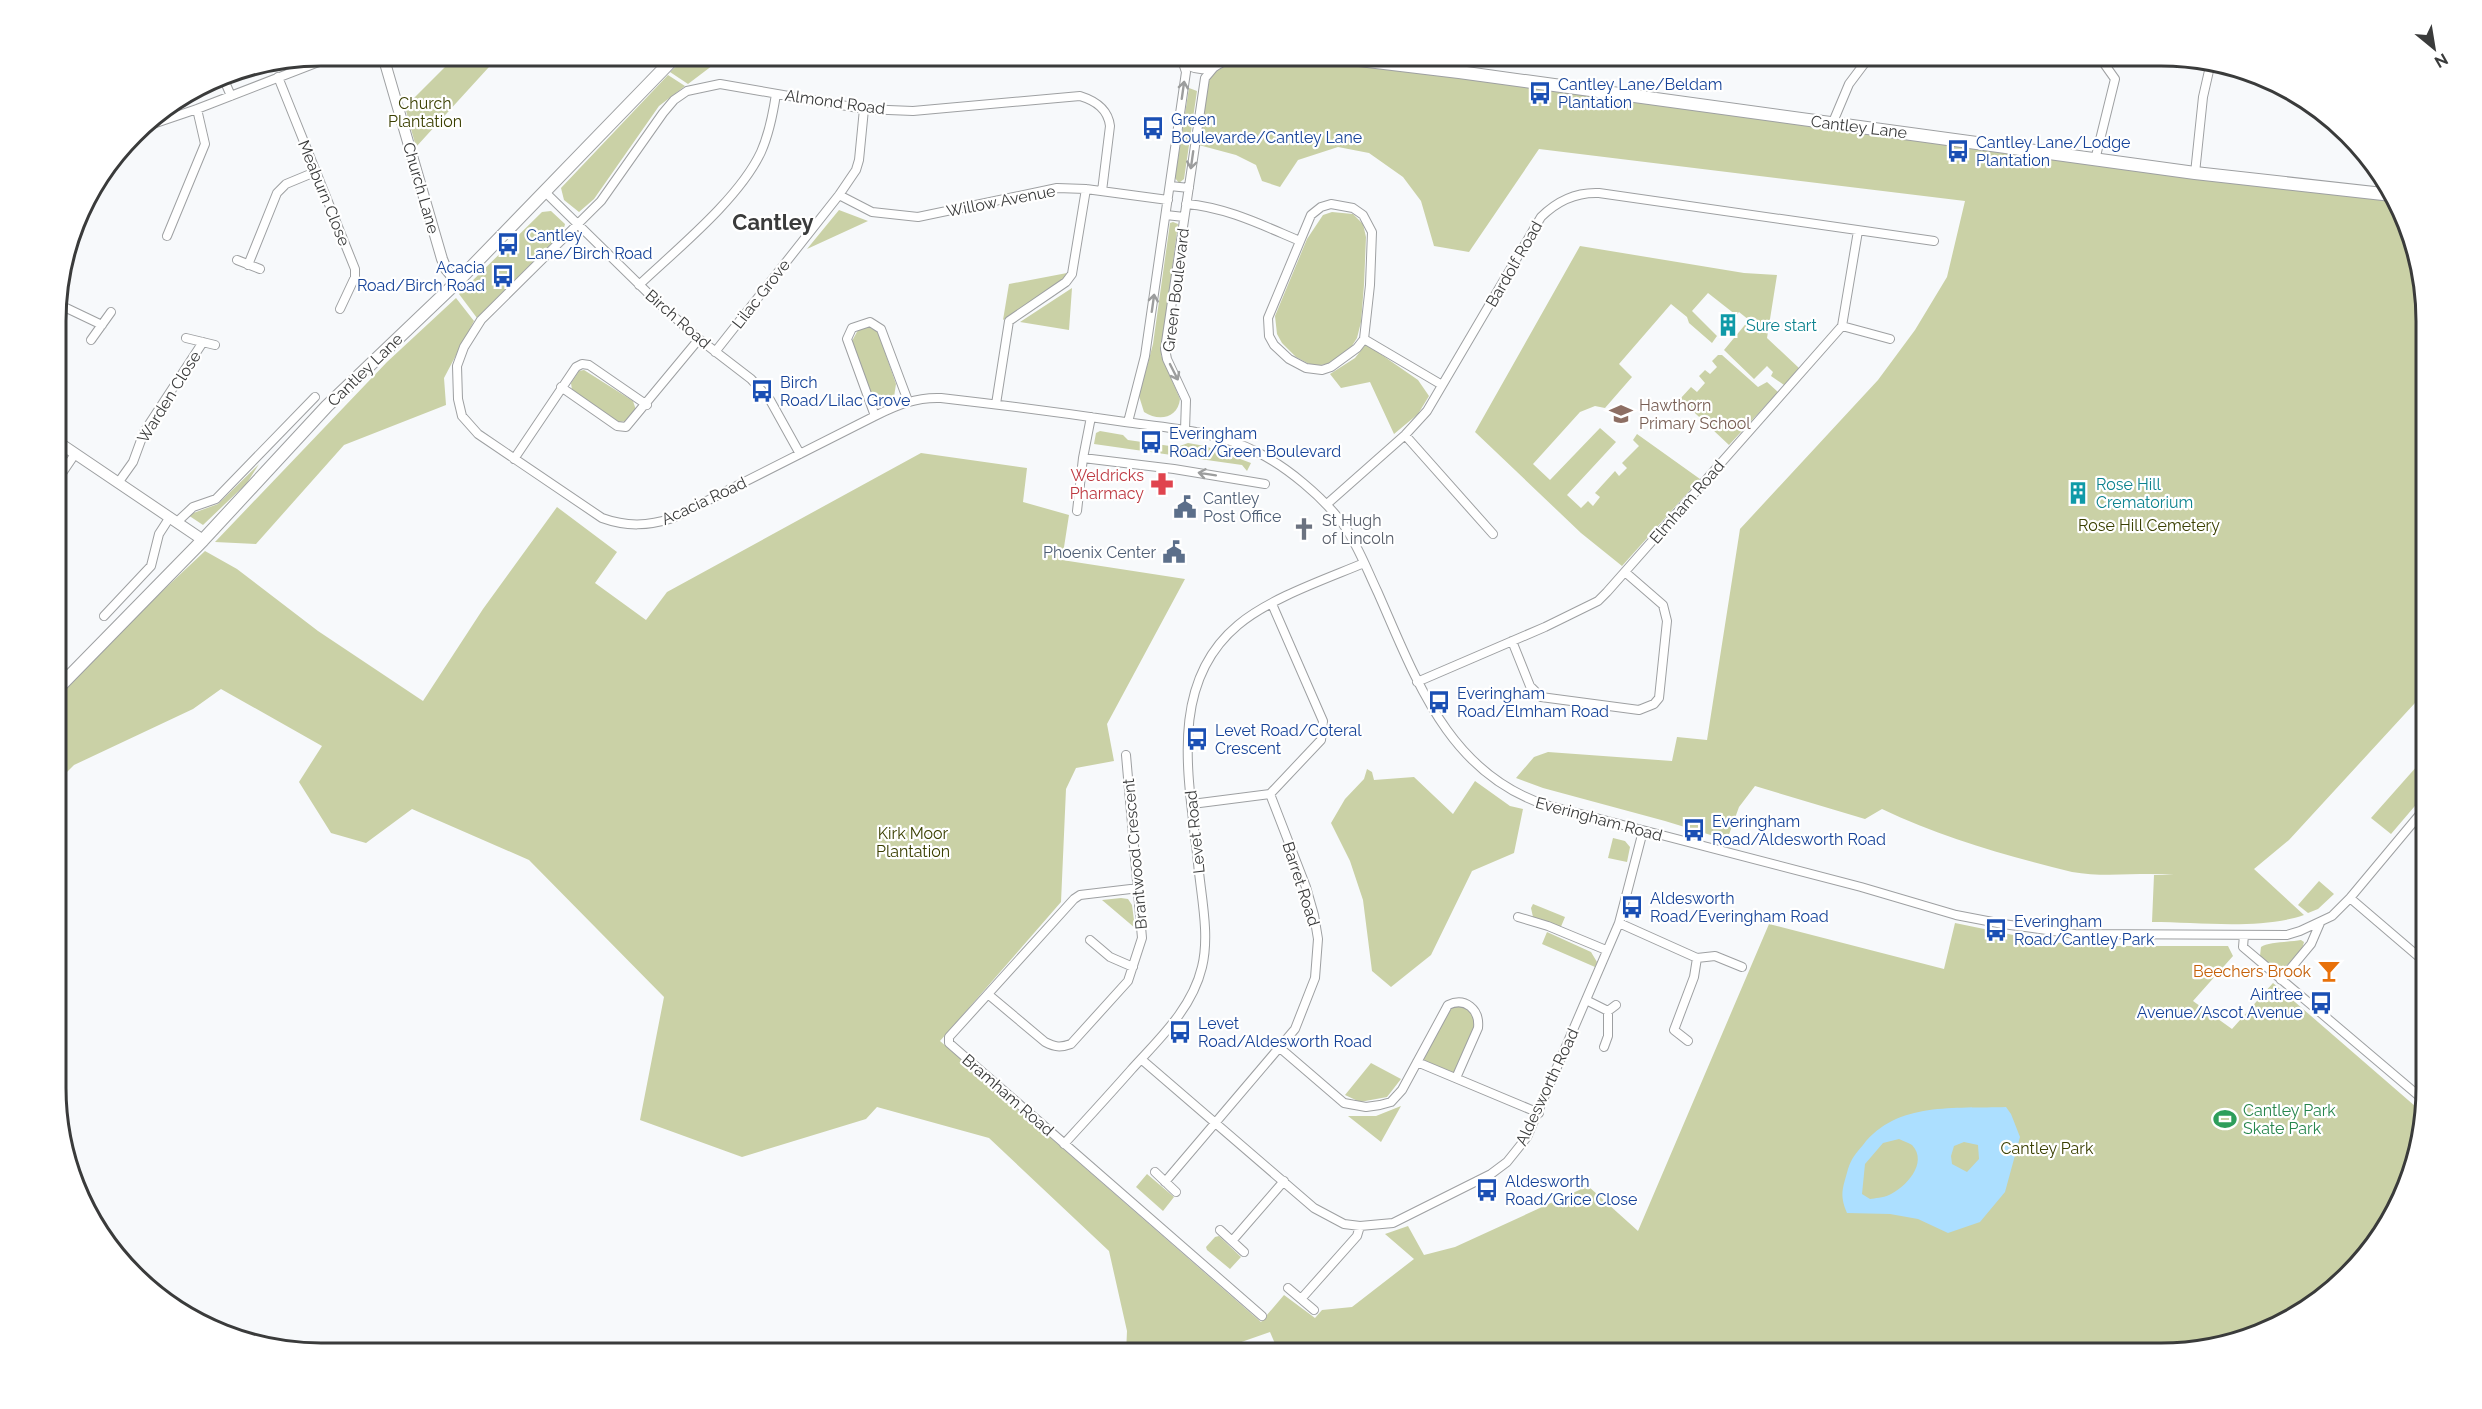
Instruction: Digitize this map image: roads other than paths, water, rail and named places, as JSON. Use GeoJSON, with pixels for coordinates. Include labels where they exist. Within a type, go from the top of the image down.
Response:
{"type":"FeatureCollection","features":[{"type":"Feature","properties":{"kind":"main road","name":"Cantley Lane"},"geometry":{"type":"LineString","coordinates":[[66,680],[203,540],[327,406],[457,282],[666,66]]}},
{"type":"Feature","properties":{"kind":"main road","name":"Cantley Lane"},"geometry":{"type":"LineString","coordinates":[[1403,66],[1833,122],[2095,160],[2382,194]]}},
{"type":"Feature","properties":{"kind":"street","name":"Church Lane"},"geometry":{"type":"LineString","coordinates":[[386,66],[442,259],[446,269],[457,282]]}},
{"type":"Feature","properties":{"kind":"street","name":"Green Boulevard"},"geometry":{"type":"LineString","coordinates":[[1128,422],[1145,356],[1186,72],[1183,66]]}},
{"type":"Feature","properties":{"kind":"street","name":"Green Boulevard"},"geometry":{"type":"LineString","coordinates":[[1185,430],[1186,400],[1167,359],[1165,349],[1206,78],[1216,66]]}},
{"type":"Feature","properties":{"kind":"street"},"geometry":{"type":"LineString","coordinates":[[1833,122],[1849,84],[1862,66]]}},
{"type":"Feature","properties":{"kind":"street"},"geometry":{"type":"LineString","coordinates":[[2095,160],[2115,79],[2106,66]]}},
{"type":"Feature","properties":{"kind":"street"},"geometry":{"type":"LineString","coordinates":[[165,120],[305,67]]}},
{"type":"Feature","properties":{"kind":"street"},"geometry":{"type":"LineString","coordinates":[[2195,173],[2203,97],[2209,71]]}},
{"type":"Feature","properties":{"kind":"street","name":"Meaburn Close"},"geometry":{"type":"LineString","coordinates":[[278,77],[355,269],[355,277],[340,309]]}},
{"type":"Feature","properties":{"kind":"street"},"geometry":{"type":"LineString","coordinates":[[226,84],[231,96]]}},
{"type":"Feature","properties":{"kind":"street","name":"Almond Road"},"geometry":{"type":"LineString","coordinates":[[578,223],[600,201],[674,100],[687,91],[720,84],[864,110],[913,111],[1080,96],[1092,100],[1109,118],[1102,191]]}},
{"type":"Feature","properties":{"kind":"street"},"geometry":{"type":"LineString","coordinates":[[639,285],[726,200],[750,171],[765,141],[776,94]]}},
{"type":"Feature","properties":{"kind":"street"},"geometry":{"type":"LineString","coordinates":[[167,236],[205,144],[197,109]]}},
{"type":"Feature","properties":{"kind":"street","name":"Lilac Grove"},"geometry":{"type":"LineString","coordinates":[[715,352],[839,195],[856,170],[864,110]]}},
{"type":"Feature","properties":{"kind":"street"},"geometry":{"type":"LineString","coordinates":[[248,265],[277,193],[286,184],[315,172]]}},
{"type":"Feature","properties":{"kind":"street"},"geometry":{"type":"LineString","coordinates":[[1170,186],[1189,188]]}},
{"type":"Feature","properties":{"kind":"street","name":"Willow Avenue"},"geometry":{"type":"LineString","coordinates":[[839,195],[872,212],[918,217],[1057,188],[1086,189],[1168,200]]}},
{"type":"Feature","properties":{"kind":"street"},"geometry":{"type":"LineString","coordinates":[[996,404],[1009,321],[1066,282],[1072,274],[1086,189]]}},
{"type":"Feature","properties":{"kind":"street","name":"Birch Road"},"geometry":{"type":"LineString","coordinates":[[545,192],[639,285],[762,391],[770,400],[800,454]]}},
{"type":"Feature","properties":{"kind":"street","name":"Bardolf Road"},"geometry":{"type":"LineString","coordinates":[[1327,504],[1405,435],[1427,411],[1541,217],[1567,198],[1579,194],[1599,193],[1934,241]]}},
{"type":"Feature","properties":{"kind":"street"},"geometry":{"type":"LineString","coordinates":[[1186,204],[1207,206],[1300,241]]}},
{"type":"Feature","properties":{"kind":"street"},"geometry":{"type":"LineString","coordinates":[[1340,205],[1353,208],[1364,215],[1372,232],[1370,285],[1364,339],[1349,355],[1331,367],[1322,369],[1306,368],[1288,358],[1274,345],[1269,336],[1268,318],[1300,241],[1311,215],[1321,207],[1340,205]]}},
{"type":"Feature","properties":{"kind":"street","name":"Green Boulevard"},"geometry":{"type":"LineString","coordinates":[[1166,215],[1184,217]]}},
{"type":"Feature","properties":{"kind":"street","name":"Acacia Road"},"geometry":{"type":"LineString","coordinates":[[578,223],[481,320],[464,346],[458,366],[456,385],[462,416],[478,434],[602,518],[618,524],[654,524],[673,518],[908,401],[941,398],[1128,422]]}},
{"type":"Feature","properties":{"kind":"street"},"geometry":{"type":"LineString","coordinates":[[1858,231],[1842,326],[1890,339]]}},
{"type":"Feature","properties":{"kind":"street"},"geometry":{"type":"LineString","coordinates":[[237,260],[260,269]]}},
{"type":"Feature","properties":{"kind":"street"},"geometry":{"type":"LineString","coordinates":[[67,308],[102,325]]}},
{"type":"Feature","properties":{"kind":"street"},"geometry":{"type":"LineString","coordinates":[[91,340],[111,312]]}},
{"type":"Feature","properties":{"kind":"street"},"geometry":{"type":"LineString","coordinates":[[875,416],[847,339],[852,328],[870,322],[880,329],[908,401]]}},
{"type":"Feature","properties":{"kind":"street","name":"Elmham Road"},"geometry":{"type":"LineString","coordinates":[[1417,682],[1598,601],[1842,326]]}},
{"type":"Feature","properties":{"kind":"street","name":"Warden Close"},"geometry":{"type":"LineString","coordinates":[[186,338],[215,345]]}},
{"type":"Feature","properties":{"kind":"street"},"geometry":{"type":"LineString","coordinates":[[561,387],[621,428],[631,423],[647,405],[699,339]]}},
{"type":"Feature","properties":{"kind":"street"},"geometry":{"type":"LineString","coordinates":[[1364,339],[1442,385]]}},
{"type":"Feature","properties":{"kind":"street","name":"Warden Close"},"geometry":{"type":"LineString","coordinates":[[118,483],[133,462],[144,432],[203,342]]}},
{"type":"Feature","properties":{"kind":"street"},"geometry":{"type":"LineString","coordinates":[[514,459],[576,367],[589,365],[647,405]]}},
{"type":"Feature","properties":{"kind":"street","name":"Cantley Lane"},"geometry":{"type":"LineString","coordinates":[[104,616],[151,566],[159,534],[173,519],[193,507],[216,499],[315,396]]}},
{"type":"Feature","properties":{"kind":"street"},"geometry":{"type":"LineString","coordinates":[[1077,511],[1083,458],[1091,417]]}},
{"type":"Feature","properties":{"kind":"street","name":"Everingham Road"},"geometry":{"type":"LineString","coordinates":[[1128,422],[1185,430],[1232,441],[1277,464],[1327,504],[1344,525],[1364,563],[1417,682],[1441,724],[1458,747],[1475,763],[1513,792],[1546,806],[1860,887],[1956,915],[2003,924],[2075,934],[2287,935],[2320,923]]}},
{"type":"Feature","properties":{"kind":"street"},"geometry":{"type":"LineString","coordinates":[[1405,435],[1493,534]]}},
{"type":"Feature","properties":{"kind":"street"},"geometry":{"type":"LineString","coordinates":[[66,448],[203,540]]}},
{"type":"Feature","properties":{"kind":"street"},"geometry":{"type":"LineString","coordinates":[[66,467],[75,454]]}},
{"type":"Feature","properties":{"kind":"street"},"geometry":{"type":"LineString","coordinates":[[1083,458],[1174,469],[1265,484]]}},
{"type":"Feature","properties":{"kind":"street","name":"Levet Road"},"geometry":{"type":"LineString","coordinates":[[1064,1144],[1187,1005],[1203,966],[1204,924],[1187,732],[1189,714],[1206,665],[1238,625],[1272,604],[1364,563]]}},
{"type":"Feature","properties":{"kind":"street"},"geometry":{"type":"LineString","coordinates":[[1512,641],[1530,686],[1541,697],[1639,710],[1654,704],[1659,698],[1666,612],[1663,605],[1625,572]]}},
{"type":"Feature","properties":{"kind":"street"},"geometry":{"type":"LineString","coordinates":[[1192,804],[1270,794],[1318,744],[1323,721],[1272,604]]}},
{"type":"Feature","properties":{"kind":"street","name":"Brantwood Crescent"},"geometry":{"type":"LineString","coordinates":[[989,995],[1045,1042],[1054,1047],[1064,1047],[1071,1044],[1128,981],[1143,931],[1126,755]]}},
{"type":"Feature","properties":{"kind":"street","name":"Barret Road"},"geometry":{"type":"LineString","coordinates":[[1165,1182],[1295,1029],[1312,990],[1318,939],[1306,887],[1270,794]]}},
{"type":"Feature","properties":{"kind":"street"},"geometry":{"type":"LineString","coordinates":[[2281,980],[2311,944],[2320,923],[2332,916],[2350,898],[2416,825]]}},
{"type":"Feature","properties":{"kind":"street","name":"Aldesworth Road"},"geometry":{"type":"LineString","coordinates":[[1141,1059],[1314,1208],[1332,1219],[1360,1227],[1393,1223],[1408,1218],[1491,1174],[1518,1151],[1539,1113],[1619,923],[1643,831]]}},
{"type":"Feature","properties":{"kind":"street","name":"Bramham Road"},"geometry":{"type":"LineString","coordinates":[[1139,888],[1080,895],[1074,899],[949,1037],[949,1043],[1262,1316]]}},
{"type":"Feature","properties":{"kind":"street"},"geometry":{"type":"LineString","coordinates":[[2350,898],[2416,954]]}},
{"type":"Feature","properties":{"kind":"street"},"geometry":{"type":"LineString","coordinates":[[1518,917],[1548,926],[1606,950]]}},
{"type":"Feature","properties":{"kind":"street"},"geometry":{"type":"LineString","coordinates":[[1619,923],[1697,958],[1715,956],[1742,967]]}},
{"type":"Feature","properties":{"kind":"street"},"geometry":{"type":"LineString","coordinates":[[2244,935],[2243,947],[2416,1093]]}},
{"type":"Feature","properties":{"kind":"street"},"geometry":{"type":"LineString","coordinates":[[1090,940],[1110,957],[1133,967]]}},
{"type":"Feature","properties":{"kind":"street"},"geometry":{"type":"LineString","coordinates":[[1688,1041],[1674,1030],[1694,977],[1697,958]]}},
{"type":"Feature","properties":{"kind":"street"},"geometry":{"type":"LineString","coordinates":[[1586,1000],[1608,1011]]}},
{"type":"Feature","properties":{"kind":"street"},"geometry":{"type":"LineString","coordinates":[[1280,1048],[1344,1103],[1354,1107],[1366,1107],[1390,1102],[1402,1090],[1448,1005],[1456,1001],[1470,1005],[1479,1020],[1478,1028],[1456,1078]]}},
{"type":"Feature","properties":{"kind":"street"},"geometry":{"type":"LineString","coordinates":[[1608,1011],[1616,1005]]}},
{"type":"Feature","properties":{"kind":"street"},"geometry":{"type":"LineString","coordinates":[[1604,1047],[1608,1036],[1608,1011]]}},
{"type":"Feature","properties":{"kind":"street"},"geometry":{"type":"LineString","coordinates":[[1417,1062],[1539,1113]]}},
{"type":"Feature","properties":{"kind":"street"},"geometry":{"type":"LineString","coordinates":[[1155,1172],[1176,1192]]}},
{"type":"Feature","properties":{"kind":"street"},"geometry":{"type":"LineString","coordinates":[[1232,1241],[1284,1181]]}},
{"type":"Feature","properties":{"kind":"street"},"geometry":{"type":"LineString","coordinates":[[1301,1299],[1357,1236],[1360,1227]]}},
{"type":"Feature","properties":{"kind":"street"},"geometry":{"type":"LineString","coordinates":[[1220,1230],[1244,1252]]}},
{"type":"Feature","properties":{"kind":"street"},"geometry":{"type":"LineString","coordinates":[[1288,1288],[1314,1310]]}},
{"type":"Feature","properties":{"kind":"water"},"geometry":{"type":"Polygon","coordinates":[[[2006,1107],[2020,1137],[2005,1192],[1980,1222],[1948,1233],[1918,1219],[1890,1214],[1847,1213],[1843,1191],[1849,1165],[1858,1151],[1877,1131],[1910,1114],[1928,1110],[2006,1107]],[[1899,1139],[1883,1143],[1865,1164],[1862,1194],[1870,1199],[1884,1197],[1895,1192],[1913,1174],[1918,1159],[1917,1152],[1912,1145],[1899,1139]],[[1964,1142],[1954,1146],[1951,1156],[1952,1164],[1967,1172],[1979,1159],[1978,1145],[1964,1142]]]}},
{"type":"Feature","properties":{"kind":"place","name":"Cantley Lane/Beldam Plantation"},"geometry":{"type":"Point","coordinates":[1540,93]}},
{"type":"Feature","properties":{"kind":"place","name":"Green Boulevarde/Cantley Lane"},"geometry":{"type":"Point","coordinates":[1153,128]}},
{"type":"Feature","properties":{"kind":"place","name":"Cantley Lane/Lodge Plantation"},"geometry":{"type":"Point","coordinates":[1958,151]}},
{"type":"Feature","properties":{"kind":"place","name":"Cantley Lane/Birch Road"},"geometry":{"type":"Point","coordinates":[508,244]}},
{"type":"Feature","properties":{"kind":"place","name":"Acacia Road/Birch Road"},"geometry":{"type":"Point","coordinates":[503,276]}},
{"type":"Feature","properties":{"kind":"place","name":"Sure start"},"geometry":{"type":"Point","coordinates":[1728,325]}},
{"type":"Feature","properties":{"kind":"place","name":"Birch Road/Lilac Grove"},"geometry":{"type":"Point","coordinates":[762,391]}},
{"type":"Feature","properties":{"kind":"place","name":"Hawthorn Primary School"},"geometry":{"type":"Point","coordinates":[1621,414]}},
{"type":"Feature","properties":{"kind":"place","name":"Everingham Road/Green Boulevard"},"geometry":{"type":"Point","coordinates":[1151,442]}},
{"type":"Feature","properties":{"kind":"place","name":"Weldricks Pharmacy"},"geometry":{"type":"Point","coordinates":[1162,484]}},
{"type":"Feature","properties":{"kind":"place","name":"Rose Hill Crematorium"},"geometry":{"type":"Point","coordinates":[2078,493]}},
{"type":"Feature","properties":{"kind":"place","name":"Cantley Post Office"},"geometry":{"type":"Point","coordinates":[1185,507]}},
{"type":"Feature","properties":{"kind":"place","name":"St Hugh of Lincoln"},"geometry":{"type":"Point","coordinates":[1304,529]}},
{"type":"Feature","properties":{"kind":"place","name":"Phoenix Center"},"geometry":{"type":"Point","coordinates":[1174,552]}},
{"type":"Feature","properties":{"kind":"place","name":"Everingham Road/Elmham Road"},"geometry":{"type":"Point","coordinates":[1439,702]}},
{"type":"Feature","properties":{"kind":"place","name":"Levet Road/Coteral Crescent"},"geometry":{"type":"Point","coordinates":[1197,739]}},
{"type":"Feature","properties":{"kind":"place","name":"Everingham Road/Aldesworth Road"},"geometry":{"type":"Point","coordinates":[1694,830]}},
{"type":"Feature","properties":{"kind":"place","name":"Aldesworth Road/Everingham Road"},"geometry":{"type":"Point","coordinates":[1632,907]}},
{"type":"Feature","properties":{"kind":"place","name":"Everingham Road/Cantley Park"},"geometry":{"type":"Point","coordinates":[1996,930]}},
{"type":"Feature","properties":{"kind":"place","name":"Beechers Brook"},"geometry":{"type":"Point","coordinates":[2329,971]}},
{"type":"Feature","properties":{"kind":"place","name":"Aintree Avenue/Ascot Avenue"},"geometry":{"type":"Point","coordinates":[2321,1003]}},
{"type":"Feature","properties":{"kind":"place","name":"Levet Road/Aldesworth Road"},"geometry":{"type":"Point","coordinates":[1180,1032]}},
{"type":"Feature","properties":{"kind":"place","name":"Cantley Park Skate Park"},"geometry":{"type":"Point","coordinates":[2225,1119]}},
{"type":"Feature","properties":{"kind":"place","name":"Aldesworth Road/Grice Close"},"geometry":{"type":"Point","coordinates":[1487,1190]}},
{"type":"Feature","properties":{"kind":"district","name":"Cantley"},"geometry":{"type":"Point","coordinates":[773,222]}},
{"type":"Feature","properties":{"kind":"park label","name":"Church Plantation"},"geometry":{"type":"Point","coordinates":[425,112]}},
{"type":"Feature","properties":{"kind":"park label","name":"Rose Hill Cemetery"},"geometry":{"type":"Point","coordinates":[2149,525]}},
{"type":"Feature","properties":{"kind":"park label","name":"Kirk Moor Plantation"},"geometry":{"type":"Point","coordinates":[913,842]}},
{"type":"Feature","properties":{"kind":"park label","name":"Cantley Park"},"geometry":{"type":"Point","coordinates":[2047,1148]}}]}
